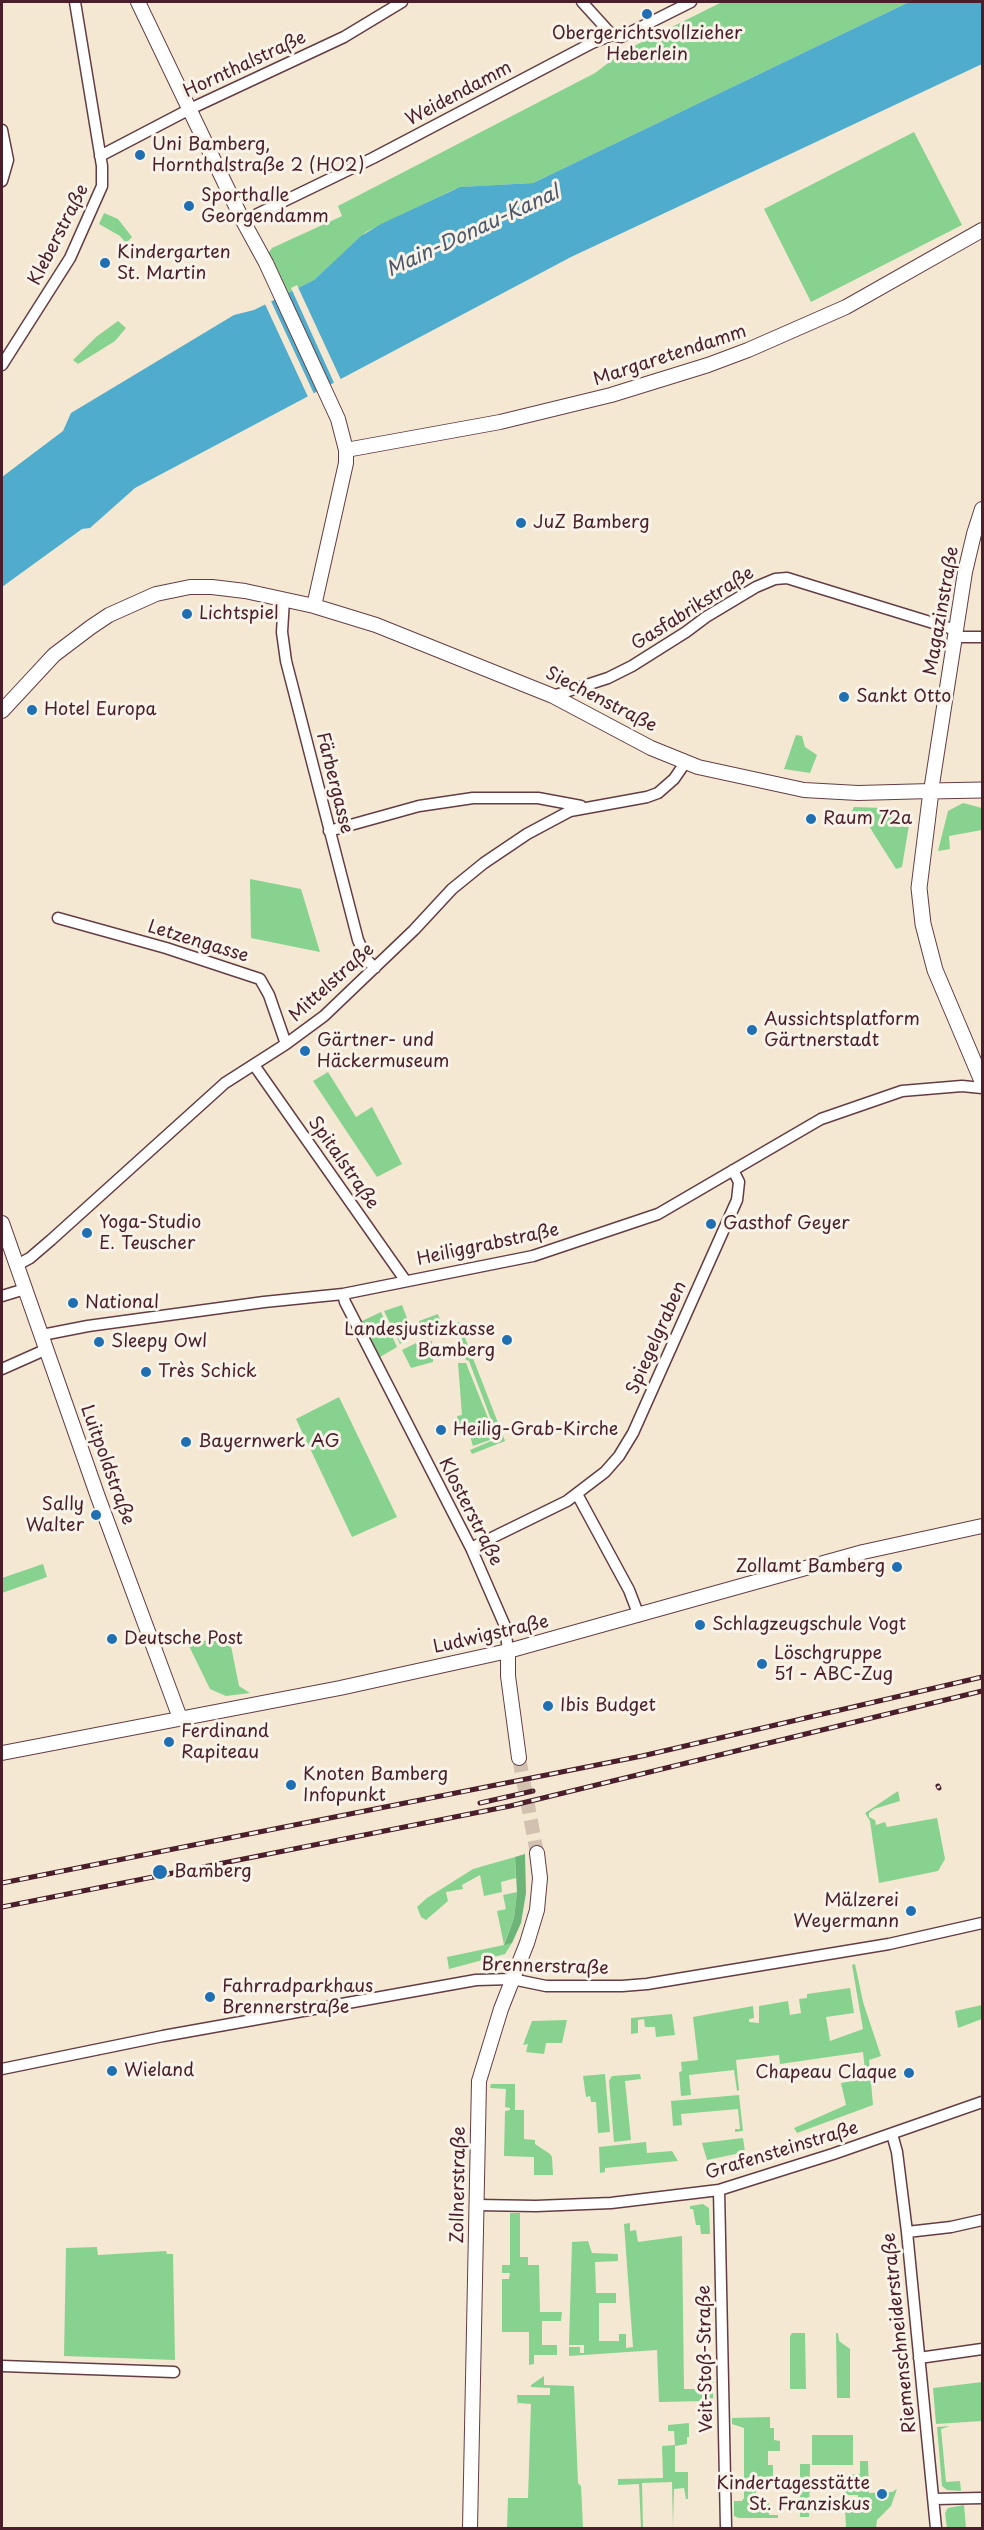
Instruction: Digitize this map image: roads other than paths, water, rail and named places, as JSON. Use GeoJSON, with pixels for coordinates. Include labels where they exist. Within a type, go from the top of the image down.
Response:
{"type":"FeatureCollection","features":[{"type":"Feature","properties":{"kind":"main road","name":"Siechenstraße"},"geometry":{"type":"LineString","coordinates":[[931,791],[982,790]]}},
{"type":"Feature","properties":{"kind":"main road"},"geometry":{"type":"LineString","coordinates":[[931,791],[920,873],[922,920],[935,970],[982,1081]]}},
{"type":"Feature","properties":{"kind":"street","name":"Kleberstraße"},"geometry":{"type":"LineString","coordinates":[[2,365],[53,286],[88,222],[102,186],[100,156],[75,2]]}},
{"type":"Feature","properties":{"kind":"street"},"geometry":{"type":"LineString","coordinates":[[138,2],[243,221],[266,263],[338,419],[346,450],[345,470],[314,606]]}},
{"type":"Feature","properties":{"kind":"street","name":"Hornthalstraße"},"geometry":{"type":"LineString","coordinates":[[100,156],[190,109],[344,37],[402,2]]}},
{"type":"Feature","properties":{"kind":"street"},"geometry":{"type":"LineString","coordinates":[[582,2],[612,35]]}},
{"type":"Feature","properties":{"kind":"street","name":"Weidendamm"},"geometry":{"type":"LineString","coordinates":[[243,221],[373,158],[612,35],[621,37],[691,2]]}},
{"type":"Feature","properties":{"kind":"street"},"geometry":{"type":"LineString","coordinates":[[2,130],[8,160],[2,181]]}},
{"type":"Feature","properties":{"kind":"street","name":"Margaretendamm"},"geometry":{"type":"LineString","coordinates":[[346,450],[438,435],[509,420],[619,393],[708,365],[846,307],[982,230]]}},
{"type":"Feature","properties":{"kind":"street","name":"Magazinstraße"},"geometry":{"type":"LineString","coordinates":[[931,791],[968,556],[982,510]]}},
{"type":"Feature","properties":{"kind":"street","name":"Gasfabrikstraße"},"geometry":{"type":"LineString","coordinates":[[553,696],[608,678],[632,666],[686,633],[706,617],[756,587],[775,579],[787,578],[807,584],[955,634],[982,637]]}},
{"type":"Feature","properties":{"kind":"street","name":"Siechenstraße"},"geometry":{"type":"LineString","coordinates":[[2,711],[54,655],[109,615],[156,594],[190,587],[212,587],[284,599],[376,625],[553,696],[651,748],[685,763],[756,781],[811,790],[867,793],[931,791]]}},
{"type":"Feature","properties":{"kind":"street","name":"Färbergasse"},"geometry":{"type":"LineString","coordinates":[[284,599],[282,632],[286,661],[358,940],[367,960],[375,968]]}},
{"type":"Feature","properties":{"kind":"street","name":"Mittelstraße"},"geometry":{"type":"LineString","coordinates":[[17,1265],[30,1258],[51,1240],[215,1092],[324,1016],[466,877],[537,828],[570,811],[658,793],[674,779],[685,763]]}},
{"type":"Feature","properties":{"kind":"street"},"geometry":{"type":"LineString","coordinates":[[329,831],[419,806],[472,798],[538,798],[585,807]]}},
{"type":"Feature","properties":{"kind":"street","name":"Letzengasse"},"geometry":{"type":"LineString","coordinates":[[58,918],[166,948],[260,979],[269,995],[286,1044]]}},
{"type":"Feature","properties":{"kind":"street","name":"Spitalstraße"},"geometry":{"type":"LineString","coordinates":[[254,1065],[405,1280]]}},
{"type":"Feature","properties":{"kind":"street","name":"Heiliggrabstraße"},"geometry":{"type":"LineString","coordinates":[[2,1370],[44,1342],[88,1326],[264,1302],[343,1294],[405,1280],[508,1262],[577,1243],[658,1214],[821,1119],[902,1091],[962,1086],[982,1088]]}},
{"type":"Feature","properties":{"kind":"street","name":"Spiegelgraben"},"geometry":{"type":"LineString","coordinates":[[471,1548],[577,1494],[605,1472],[628,1442],[737,1200],[739,1182],[733,1170]]}},
{"type":"Feature","properties":{"kind":"street","name":"Luitpoldstraße"},"geometry":{"type":"LineString","coordinates":[[2,1223],[180,1718]]}},
{"type":"Feature","properties":{"kind":"street"},"geometry":{"type":"LineString","coordinates":[[2,1296],[25,1289]]}},
{"type":"Feature","properties":{"kind":"street","name":"Klosterstraße"},"geometry":{"type":"LineString","coordinates":[[343,1294],[345,1302],[471,1548],[505,1626],[508,1651]]}},
{"type":"Feature","properties":{"kind":"street"},"geometry":{"type":"LineString","coordinates":[[577,1494],[629,1590],[639,1616]]}},
{"type":"Feature","properties":{"kind":"street","name":"Ludwigstraße"},"geometry":{"type":"LineString","coordinates":[[2,1754],[340,1688],[508,1651],[863,1552],[982,1526]]}},
{"type":"Feature","properties":{"kind":"street"},"geometry":{"type":"LineString","coordinates":[[508,1651],[508,1676],[519,1758]]}},
{"type":"Feature","properties":{"kind":"street","name":"Zollnerstraße"},"geometry":{"type":"LineString","coordinates":[[470,2529],[479,2081],[537,1910],[540,1878],[537,1853]]}},
{"type":"Feature","properties":{"kind":"street","name":"Brennerstraße"},"geometry":{"type":"LineString","coordinates":[[2,2069],[163,2036],[436,1986],[483,1979],[512,1979],[546,1986],[614,1987],[647,1984],[889,1944],[982,1923]]}},
{"type":"Feature","properties":{"kind":"street","name":"Grafensteinstraße"},"geometry":{"type":"LineString","coordinates":[[476,2205],[536,2206],[611,2203],[719,2190],[982,2102]]}},
{"type":"Feature","properties":{"kind":"street","name":"Riemenschneiderstraße"},"geometry":{"type":"LineString","coordinates":[[892,2134],[897,2152],[907,2232],[936,2529]]}},
{"type":"Feature","properties":{"kind":"street","name":"Veit-Stoß-Straße"},"geometry":{"type":"LineString","coordinates":[[719,2190],[726,2529]]}},
{"type":"Feature","properties":{"kind":"street"},"geometry":{"type":"LineString","coordinates":[[907,2232],[951,2227],[982,2220]]}},
{"type":"Feature","properties":{"kind":"street"},"geometry":{"type":"LineString","coordinates":[[919,2358],[982,2349]]}},
{"type":"Feature","properties":{"kind":"street"},"geometry":{"type":"LineString","coordinates":[[2,2366],[174,2372]]}},
{"type":"Feature","properties":{"kind":"street"},"geometry":{"type":"LineString","coordinates":[[934,2499],[982,2498]]}},
{"type":"Feature","properties":{"kind":"water","name":"Main-Donau-Kanal"},"geometry":{"type":"Polygon","coordinates":[[[909,2],[982,2],[982,64],[571,257],[135,488],[90,528],[82,529],[2,587],[2,477],[63,431],[71,413],[234,315],[254,310],[314,280],[361,236],[381,224],[460,187],[533,183],[909,2]]]}},
{"type":"Feature","properties":{"kind":"tunnel"},"geometry":{"type":"LineString","coordinates":[[519,1758],[537,1853]]}},
{"type":"Feature","properties":{"kind":"railway"},"geometry":{"type":"LineString","coordinates":[[2,1883],[642,1756],[982,1677]]}},
{"type":"Feature","properties":{"kind":"railway"},"geometry":{"type":"LineString","coordinates":[[2,1907],[510,1806],[982,1691]]}},
{"type":"Feature","properties":{"kind":"railway"},"geometry":{"type":"LineString","coordinates":[[480,1803],[533,1791]]}},
{"type":"Feature","properties":{"kind":"place","name":"Obergerichtsvollzieher Heberlein"},"geometry":{"type":"Point","coordinates":[647,14]}},
{"type":"Feature","properties":{"kind":"place","name":"Uni Bamberg, Hornthalstraße 2 (HO2)"},"geometry":{"type":"Point","coordinates":[140,155]}},
{"type":"Feature","properties":{"kind":"place","name":"Sporthalle Georgendamm"},"geometry":{"type":"Point","coordinates":[189,206]}},
{"type":"Feature","properties":{"kind":"place","name":"Kindergarten St. Martin"},"geometry":{"type":"Point","coordinates":[105,263]}},
{"type":"Feature","properties":{"kind":"place","name":"JuZ Bamberg"},"geometry":{"type":"Point","coordinates":[521,523]}},
{"type":"Feature","properties":{"kind":"place","name":"Lichtspiel"},"geometry":{"type":"Point","coordinates":[187,614]}},
{"type":"Feature","properties":{"kind":"place","name":"Sankt Otto"},"geometry":{"type":"Point","coordinates":[844,697]}},
{"type":"Feature","properties":{"kind":"place","name":"Hotel Europa"},"geometry":{"type":"Point","coordinates":[32,710]}},
{"type":"Feature","properties":{"kind":"place","name":"Raum 72a"},"geometry":{"type":"Point","coordinates":[811,819]}},
{"type":"Feature","properties":{"kind":"place","name":"Aussichtsplatform Gärtnerstadt"},"geometry":{"type":"Point","coordinates":[752,1030]}},
{"type":"Feature","properties":{"kind":"place","name":"Gärtner- und Häckermuseum"},"geometry":{"type":"Point","coordinates":[305,1051]}},
{"type":"Feature","properties":{"kind":"place","name":"Gasthof Geyer"},"geometry":{"type":"Point","coordinates":[711,1224]}},
{"type":"Feature","properties":{"kind":"place","name":"Yoga-Studio E. Teuscher"},"geometry":{"type":"Point","coordinates":[87,1233]}},
{"type":"Feature","properties":{"kind":"place","name":"National"},"geometry":{"type":"Point","coordinates":[73,1303]}},
{"type":"Feature","properties":{"kind":"place","name":"Landesjustizkasse Bamberg"},"geometry":{"type":"Point","coordinates":[507,1340]}},
{"type":"Feature","properties":{"kind":"place","name":"Sleepy Owl"},"geometry":{"type":"Point","coordinates":[99,1342]}},
{"type":"Feature","properties":{"kind":"place","name":"Très Schick"},"geometry":{"type":"Point","coordinates":[146,1372]}},
{"type":"Feature","properties":{"kind":"place","name":"Heilig-Grab-Kirche"},"geometry":{"type":"Point","coordinates":[441,1430]}},
{"type":"Feature","properties":{"kind":"place","name":"Bayernwerk AG"},"geometry":{"type":"Point","coordinates":[186,1442]}},
{"type":"Feature","properties":{"kind":"place","name":"Sally Walter"},"geometry":{"type":"Point","coordinates":[96,1515]}},
{"type":"Feature","properties":{"kind":"place","name":"Zollamt Bamberg"},"geometry":{"type":"Point","coordinates":[897,1567]}},
{"type":"Feature","properties":{"kind":"place","name":"Schlagzeugschule Vogt"},"geometry":{"type":"Point","coordinates":[700,1625]}},
{"type":"Feature","properties":{"kind":"place","name":"Deutsche Post"},"geometry":{"type":"Point","coordinates":[112,1639]}},
{"type":"Feature","properties":{"kind":"place","name":"Löschgruppe 51 - ABC-Zug"},"geometry":{"type":"Point","coordinates":[762,1664]}},
{"type":"Feature","properties":{"kind":"place","name":"Ibis Budget"},"geometry":{"type":"Point","coordinates":[548,1706]}},
{"type":"Feature","properties":{"kind":"place","name":"Ferdinand Rapiteau"},"geometry":{"type":"Point","coordinates":[169,1742]}},
{"type":"Feature","properties":{"kind":"place","name":"Knoten Bamberg Infopunkt"},"geometry":{"type":"Point","coordinates":[291,1785]}},
{"type":"Feature","properties":{"kind":"place","name":"Bamberg"},"geometry":{"type":"Point","coordinates":[160,1872]}},
{"type":"Feature","properties":{"kind":"place","name":"Mälzerei Weyermann"},"geometry":{"type":"Point","coordinates":[911,1911]}},
{"type":"Feature","properties":{"kind":"place","name":"Fahrradparkhaus Brennerstraße"},"geometry":{"type":"Point","coordinates":[210,1997]}},
{"type":"Feature","properties":{"kind":"place","name":"Wieland"},"geometry":{"type":"Point","coordinates":[112,2071]}},
{"type":"Feature","properties":{"kind":"place","name":"Chapeau Claque"},"geometry":{"type":"Point","coordinates":[909,2073]}},
{"type":"Feature","properties":{"kind":"place","name":"Kindertagesstätte St. Franziskus"},"geometry":{"type":"Point","coordinates":[882,2494]}}]}
